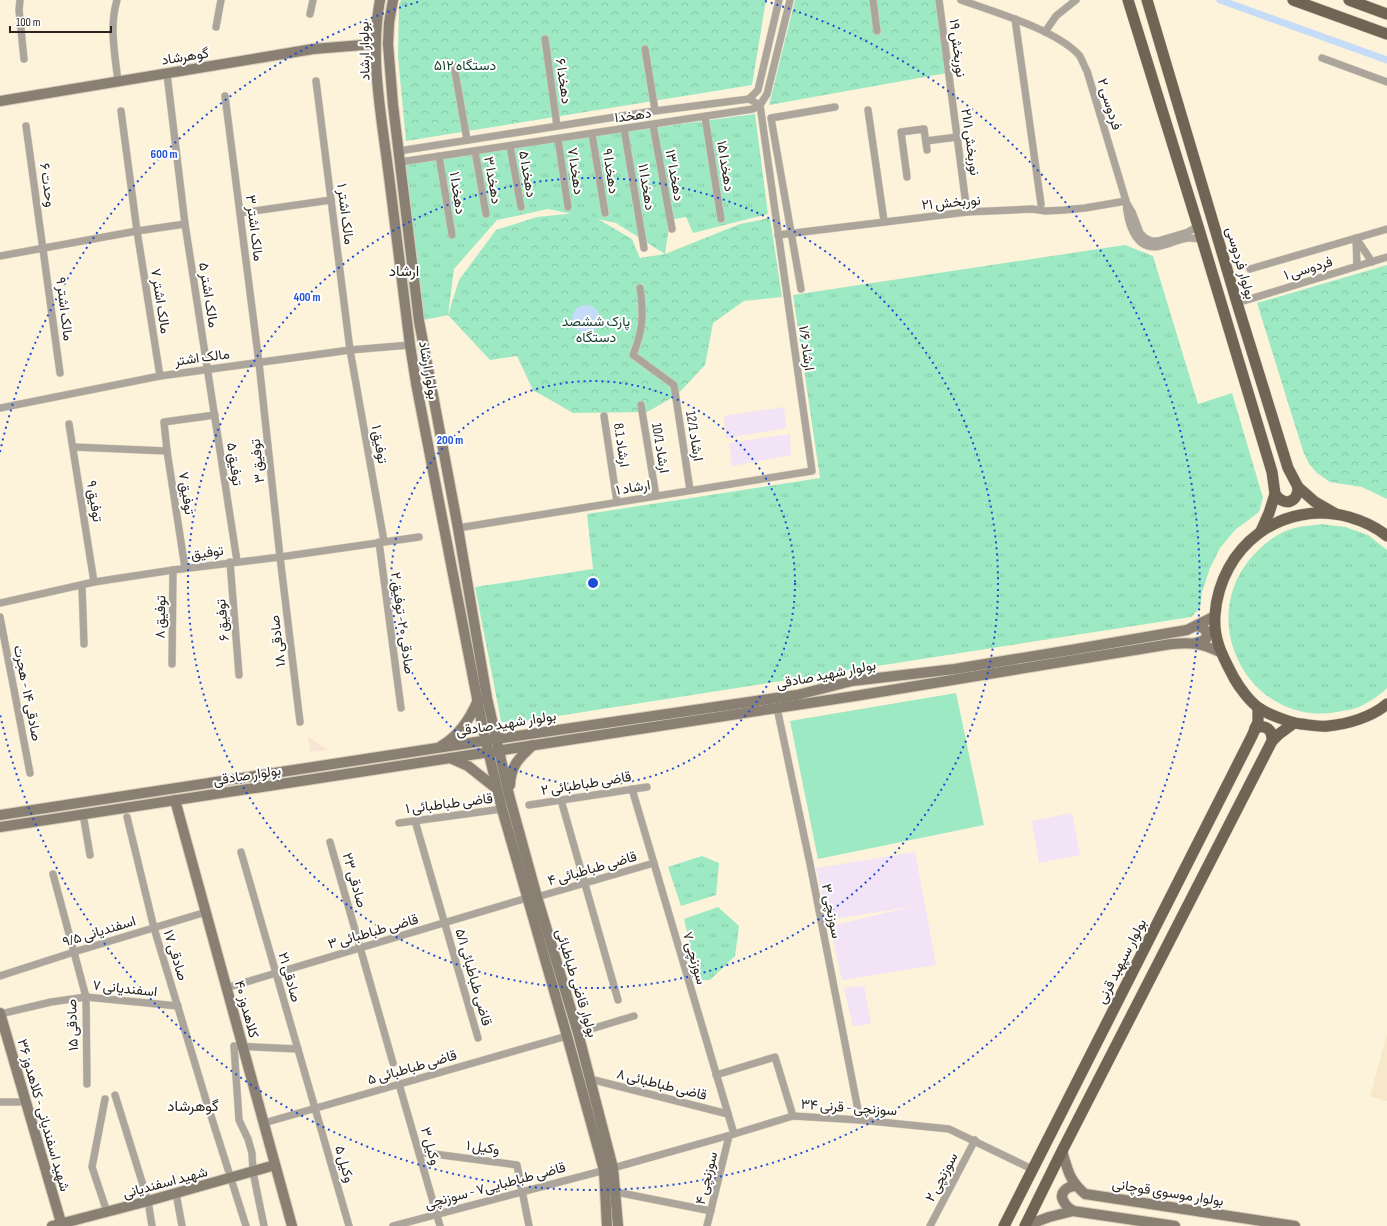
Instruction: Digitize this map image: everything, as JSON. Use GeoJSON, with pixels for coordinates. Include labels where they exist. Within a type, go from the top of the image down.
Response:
{"type":"FeatureCollection","features":[{"type":"Feature","properties":{"kind":"main road","name":"بولوار ارشاد"},"geometry":{"type":"LineString","coordinates":[[380,0],[376,22],[379,94],[410,345],[488,752]]}},
{"type":"Feature","properties":{"kind":"main road","name":"بولوار ارشاد"},"geometry":{"type":"LineString","coordinates":[[394,0],[389,23],[388,44],[393,105],[422,339],[458,528],[487,698],[499,750]]}},
{"type":"Feature","properties":{"kind":"main road"},"geometry":{"type":"LineString","coordinates":[[1128,0],[1203,240],[1272,472],[1275,494],[1261,531]]}},
{"type":"Feature","properties":{"kind":"main road","name":"بولوار فردوسی"},"geometry":{"type":"LineString","coordinates":[[1147,0],[1237,303],[1288,468],[1298,487],[1315,502],[1336,514]]}},
{"type":"Feature","properties":{"kind":"main road"},"geometry":{"type":"LineString","coordinates":[[1293,0],[1387,34]]}},
{"type":"Feature","properties":{"kind":"main road"},"geometry":{"type":"LineString","coordinates":[[1349,0],[1387,14]]}},
{"type":"Feature","properties":{"kind":"main road","name":"گوهرشاد"},"geometry":{"type":"LineString","coordinates":[[0,101],[313,49],[376,44]]}},
{"type":"Feature","properties":{"kind":"main road"},"geometry":{"type":"LineString","coordinates":[[398,245],[411,244]]}},
{"type":"Feature","properties":{"kind":"main road"},"geometry":{"type":"LineString","coordinates":[[1275,494],[1284,502],[1290,501],[1295,498],[1298,493],[1298,487]]}},
{"type":"Feature","properties":{"kind":"main road"},"geometry":{"type":"LineString","coordinates":[[1387,536],[1361,520],[1336,514],[1312,513],[1289,518],[1261,531],[1240,550],[1228,568],[1219,589],[1215,616],[1216,638],[1220,652],[1239,687],[1258,708],[1294,723],[1327,727],[1354,722],[1387,704]]}},
{"type":"Feature","properties":{"kind":"main road","name":"بولوار شهید صادقی"},"geometry":{"type":"LineString","coordinates":[[438,748],[797,694],[852,681],[955,669],[1170,634],[1197,626],[1215,616]]}},
{"type":"Feature","properties":{"kind":"main road"},"geometry":{"type":"LineString","coordinates":[[1195,643],[1206,639],[1207,632],[1203,628],[1197,626]]}},
{"type":"Feature","properties":{"kind":"main road","name":"بولوار شهید صادقی"},"geometry":{"type":"LineString","coordinates":[[499,750],[855,696],[1171,644],[1190,642],[1204,645],[1220,652]]}},
{"type":"Feature","properties":{"kind":"main road"},"geometry":{"type":"LineString","coordinates":[[852,681],[855,696]]}},
{"type":"Feature","properties":{"kind":"main road"},"geometry":{"type":"LineString","coordinates":[[438,748],[456,736],[472,714],[478,700]]}},
{"type":"Feature","properties":{"kind":"main road","name":"بولوار سپهبد قرنی"},"geometry":{"type":"LineString","coordinates":[[1004,1226],[1258,722],[1258,708]]}},
{"type":"Feature","properties":{"kind":"main road"},"geometry":{"type":"LineString","coordinates":[[1272,741],[1294,723]]}},
{"type":"Feature","properties":{"kind":"main road"},"geometry":{"type":"LineString","coordinates":[[1025,1226],[1272,741],[1273,735],[1270,730],[1266,727],[1260,726],[1255,728]]}},
{"type":"Feature","properties":{"kind":"main road"},"geometry":{"type":"LineString","coordinates":[[509,795],[510,772],[523,754],[534,745]]}},
{"type":"Feature","properties":{"kind":"main road","name":"بولوار صادقی"},"geometry":{"type":"LineString","coordinates":[[0,815],[438,748]]}},
{"type":"Feature","properties":{"kind":"main road","name":"بولوار صادقی"},"geometry":{"type":"LineString","coordinates":[[0,827],[499,750]]}},
{"type":"Feature","properties":{"kind":"main road","name":"بولوار قاضی طباطبائی"},"geometry":{"type":"LineString","coordinates":[[499,750],[532,898],[568,1036],[616,1192],[618,1226]]}},
{"type":"Feature","properties":{"kind":"main road","name":"بولوار قاضی طباطبائی"},"geometry":{"type":"LineString","coordinates":[[488,752],[502,809],[578,1033],[590,1079],[609,1169],[606,1226]]}},
{"type":"Feature","properties":{"kind":"main road"},"geometry":{"type":"LineString","coordinates":[[450,758],[468,766],[497,788]]}},
{"type":"Feature","properties":{"kind":"main road","name":"کلاهدوز ۴۰"},"geometry":{"type":"LineString","coordinates":[[175,800],[292,1226]]}},
{"type":"Feature","properties":{"kind":"main road","name":"شهید اسفندیانی - کلاهدوز ۳۶"},"geometry":{"type":"LineString","coordinates":[[0,1013],[57,1225]]}},
{"type":"Feature","properties":{"kind":"main road","name":"شهید اسفندیانی - کلاهدوز ۳۶"},"geometry":{"type":"LineString","coordinates":[[0,1035],[57,1225]]}},
{"type":"Feature","properties":{"kind":"main road"},"geometry":{"type":"LineString","coordinates":[[1062,1151],[1068,1174],[1076,1186]]}},
{"type":"Feature","properties":{"kind":"main road","name":"شهید اسفندیانی"},"geometry":{"type":"LineString","coordinates":[[57,1225],[275,1166]]}},
{"type":"Feature","properties":{"kind":"main road"},"geometry":{"type":"LineString","coordinates":[[1073,1211],[1064,1204],[1062,1199],[1063,1193],[1066,1189],[1070,1186],[1076,1186]]}},
{"type":"Feature","properties":{"kind":"main road","name":"بولوار موسوی قوچانی"},"geometry":{"type":"LineString","coordinates":[[1076,1186],[1086,1194],[1295,1226]]}},
{"type":"Feature","properties":{"kind":"main road"},"geometry":{"type":"LineString","coordinates":[[1025,1226],[1049,1217],[1073,1211],[1136,1223],[1175,1226]]}},
{"type":"Feature","properties":{"kind":"street"},"geometry":{"type":"LineString","coordinates":[[20,0],[19,10],[24,59]]}},
{"type":"Feature","properties":{"kind":"street"},"geometry":{"type":"LineString","coordinates":[[117,0],[114,11],[112,33],[118,82]]}},
{"type":"Feature","properties":{"kind":"street"},"geometry":{"type":"LineString","coordinates":[[216,27],[221,0]]}},
{"type":"Feature","properties":{"kind":"street"},"geometry":{"type":"LineString","coordinates":[[310,14],[313,0]]}},
{"type":"Feature","properties":{"kind":"street"},"geometry":{"type":"LineString","coordinates":[[779,0],[758,90],[749,99],[760,105],[767,94],[782,39],[790,0]]}},
{"type":"Feature","properties":{"kind":"street"},"geometry":{"type":"LineString","coordinates":[[873,0],[877,31]]}},
{"type":"Feature","properties":{"kind":"street","name":"نوربخش ۱۹"},"geometry":{"type":"LineString","coordinates":[[939,0],[952,98]]}},
{"type":"Feature","properties":{"kind":"street","name":"فردوسی ۲"},"geometry":{"type":"LineString","coordinates":[[961,0],[1044,32],[1065,43],[1080,56],[1087,71],[1126,201],[1140,233],[1145,238],[1151,241],[1158,241],[1188,232],[1198,226]]}},
{"type":"Feature","properties":{"kind":"street"},"geometry":{"type":"LineString","coordinates":[[1044,32],[1056,16],[1076,0]]}},
{"type":"Feature","properties":{"kind":"street"},"geometry":{"type":"LineString","coordinates":[[1015,20],[1042,204]]}},
{"type":"Feature","properties":{"kind":"street","name":"دهخدا ۶"},"geometry":{"type":"LineString","coordinates":[[545,39],[557,126]]}},
{"type":"Feature","properties":{"kind":"street"},"geometry":{"type":"LineString","coordinates":[[645,49],[655,110]]}},
{"type":"Feature","properties":{"kind":"street"},"geometry":{"type":"LineString","coordinates":[[1322,58],[1387,82]]}},
{"type":"Feature","properties":{"kind":"street"},"geometry":{"type":"LineString","coordinates":[[454,66],[467,140]]}},
{"type":"Feature","properties":{"kind":"street","name":"مالک اشتر ۵"},"geometry":{"type":"LineString","coordinates":[[167,74],[185,224],[208,370]]}},
{"type":"Feature","properties":{"kind":"street","name":"مالک اشتر ۱"},"geometry":{"type":"LineString","coordinates":[[316,82],[350,350]]}},
{"type":"Feature","properties":{"kind":"street","name":"مالک اشتر ۳"},"geometry":{"type":"LineString","coordinates":[[225,96],[259,363]]}},
{"type":"Feature","properties":{"kind":"street","name":"نوربخش ۲۱/۱"},"geometry":{"type":"LineString","coordinates":[[952,98],[967,212]]}},
{"type":"Feature","properties":{"kind":"street","name":"دهخدا"},"geometry":{"type":"LineString","coordinates":[[399,151],[655,110],[749,99]]}},
{"type":"Feature","properties":{"kind":"street","name":"دهخدا"},"geometry":{"type":"LineString","coordinates":[[400,162],[705,117],[753,109],[760,105]]}},
{"type":"Feature","properties":{"kind":"street","name":"ارشاد ۱/۶"},"geometry":{"type":"LineString","coordinates":[[760,105],[812,471]]}},
{"type":"Feature","properties":{"kind":"street"},"geometry":{"type":"LineString","coordinates":[[801,289],[771,118],[835,107]]}},
{"type":"Feature","properties":{"kind":"street"},"geometry":{"type":"LineString","coordinates":[[868,110],[884,221]]}},
{"type":"Feature","properties":{"kind":"street","name":"مالک اشتر ۷"},"geometry":{"type":"LineString","coordinates":[[120,111],[160,376]]}},
{"type":"Feature","properties":{"kind":"street","name":"دهخدا ۱۵"},"geometry":{"type":"LineString","coordinates":[[705,117],[721,219]]}},
{"type":"Feature","properties":{"kind":"street","name":"دهخدا ۱۳"},"geometry":{"type":"LineString","coordinates":[[653,125],[672,229]]}},
{"type":"Feature","properties":{"kind":"street","name":"وحدت ۶"},"geometry":{"type":"LineString","coordinates":[[26,126],[44,248]]}},
{"type":"Feature","properties":{"kind":"street"},"geometry":{"type":"LineString","coordinates":[[907,177],[901,132],[924,128],[927,150]]}},
{"type":"Feature","properties":{"kind":"street","name":"دهخدا ۱۱"},"geometry":{"type":"LineString","coordinates":[[624,129],[644,248]]}},
{"type":"Feature","properties":{"kind":"street","name":"دهخدا ۹"},"geometry":{"type":"LineString","coordinates":[[592,134],[605,213]]}},
{"type":"Feature","properties":{"kind":"street"},"geometry":{"type":"LineString","coordinates":[[926,141],[957,137]]}},
{"type":"Feature","properties":{"kind":"street","name":"دهخدا ۷"},"geometry":{"type":"LineString","coordinates":[[558,139],[568,207]]}},
{"type":"Feature","properties":{"kind":"street","name":"دهخدا ۵"},"geometry":{"type":"LineString","coordinates":[[510,146],[521,207]]}},
{"type":"Feature","properties":{"kind":"street","name":"دهخدا ۳"},"geometry":{"type":"LineString","coordinates":[[475,151],[486,214]]}},
{"type":"Feature","properties":{"kind":"street","name":"دهخدا ۱"},"geometry":{"type":"LineString","coordinates":[[439,156],[452,235]]}},
{"type":"Feature","properties":{"kind":"street"},"geometry":{"type":"LineString","coordinates":[[240,213],[331,200]]}},
{"type":"Feature","properties":{"kind":"street","name":"فردوسی ۲"},"geometry":{"type":"LineString","coordinates":[[1126,201],[1127,215],[1134,236],[1142,243],[1150,247],[1159,247],[1190,237],[1203,240]]}},
{"type":"Feature","properties":{"kind":"street","name":"نوربخش ۲۱"},"geometry":{"type":"LineString","coordinates":[[778,231],[791,232],[967,212],[1032,209],[1046,211],[1064,210],[1126,201]]}},
{"type":"Feature","properties":{"kind":"street"},"geometry":{"type":"LineString","coordinates":[[0,256],[137,231],[185,224]]}},
{"type":"Feature","properties":{"kind":"street"},"geometry":{"type":"LineString","coordinates":[[1250,269],[1387,229]]}},
{"type":"Feature","properties":{"kind":"street"},"geometry":{"type":"LineString","coordinates":[[1356,238],[1372,262]]}},
{"type":"Feature","properties":{"kind":"street"},"geometry":{"type":"LineString","coordinates":[[1356,238],[1357,266]]}},
{"type":"Feature","properties":{"kind":"street","name":"مالک اشتر ۹"},"geometry":{"type":"LineString","coordinates":[[44,248],[60,373]]}},
{"type":"Feature","properties":{"kind":"street","name":"فردوسی ۱"},"geometry":{"type":"LineString","coordinates":[[1237,303],[1387,257]]}},
{"type":"Feature","properties":{"kind":"street","name":"ارشاد 12/1"},"geometry":{"type":"LineString","coordinates":[[640,288],[642,326],[640,339],[633,354],[674,385],[690,490]]}},
{"type":"Feature","properties":{"kind":"street","name":"مالک اشتر"},"geometry":{"type":"LineString","coordinates":[[0,408],[160,376],[350,350],[410,345]]}},
{"type":"Feature","properties":{"kind":"street","name":"توفیق ۱"},"geometry":{"type":"LineString","coordinates":[[350,350],[381,542]]}},
{"type":"Feature","properties":{"kind":"street","name":"توفیق ۳"},"geometry":{"type":"LineString","coordinates":[[259,363],[280,557]]}},
{"type":"Feature","properties":{"kind":"street","name":"توفیق ۵"},"geometry":{"type":"LineString","coordinates":[[208,370],[233,562]]}},
{"type":"Feature","properties":{"kind":"street","name":"ارشاد 10/1"},"geometry":{"type":"LineString","coordinates":[[640,404],[656,496]]}},
{"type":"Feature","properties":{"kind":"street","name":"توفیق ۷"},"geometry":{"type":"LineString","coordinates":[[185,568],[164,422],[215,415]]}},
{"type":"Feature","properties":{"kind":"street","name":"ارشاد 8.1"},"geometry":{"type":"LineString","coordinates":[[604,416],[617,502]]}},
{"type":"Feature","properties":{"kind":"street","name":"توفیق ۹"},"geometry":{"type":"LineString","coordinates":[[69,424],[94,582]]}},
{"type":"Feature","properties":{"kind":"street"},"geometry":{"type":"LineString","coordinates":[[73,447],[167,450]]}},
{"type":"Feature","properties":{"kind":"street","name":"ارشاد ۱"},"geometry":{"type":"LineString","coordinates":[[458,528],[812,471]]}},
{"type":"Feature","properties":{"kind":"street","name":"توفیق"},"geometry":{"type":"LineString","coordinates":[[0,603],[82,586],[94,582],[185,568],[280,557],[419,537]]}},
{"type":"Feature","properties":{"kind":"street","name":"صادقی ۲۰- توفیق ۲"},"geometry":{"type":"LineString","coordinates":[[381,542],[401,708]]}},
{"type":"Feature","properties":{"kind":"street","name":"صادقی ۱۸"},"geometry":{"type":"LineString","coordinates":[[280,557],[300,722]]}},
{"type":"Feature","properties":{"kind":"street","name":"توفیق ۶"},"geometry":{"type":"LineString","coordinates":[[233,562],[239,675]]}},
{"type":"Feature","properties":{"kind":"street","name":"توفیق ۸"},"geometry":{"type":"LineString","coordinates":[[172,664],[173,570]]}},
{"type":"Feature","properties":{"kind":"street"},"geometry":{"type":"LineString","coordinates":[[82,586],[84,644]]}},
{"type":"Feature","properties":{"kind":"street","name":"صادقی ۱۴ - هجرت"},"geometry":{"type":"LineString","coordinates":[[0,618],[30,773]]}},
{"type":"Feature","properties":{"kind":"street","name":"سوزنچی ۳"},"geometry":{"type":"LineString","coordinates":[[777,708],[860,1120]]}},
{"type":"Feature","properties":{"kind":"street","name":"قاضی طباطبائی ۲"},"geometry":{"type":"LineString","coordinates":[[529,805],[647,787]]}},
{"type":"Feature","properties":{"kind":"street","name":"سوزنچی ۷"},"geometry":{"type":"LineString","coordinates":[[632,789],[728,1114],[732,1135]]}},
{"type":"Feature","properties":{"kind":"street"},"geometry":{"type":"LineString","coordinates":[[561,800],[618,1000]]}},
{"type":"Feature","properties":{"kind":"street","name":"قاضی طباطبائی ۱"},"geometry":{"type":"LineString","coordinates":[[399,823],[502,809]]}},
{"type":"Feature","properties":{"kind":"street"},"geometry":{"type":"LineString","coordinates":[[83,814],[90,855]]}},
{"type":"Feature","properties":{"kind":"street","name":"صادقی ۱۷"},"geometry":{"type":"LineString","coordinates":[[127,817],[154,928],[246,1226]]}},
{"type":"Feature","properties":{"kind":"street","name":"قاضی طباطبائی ۵/۱"},"geometry":{"type":"LineString","coordinates":[[415,821],[478,1038]]}},
{"type":"Feature","properties":{"kind":"street","name":"صادقی ۲۳"},"geometry":{"type":"LineString","coordinates":[[330,842],[393,1062]]}},
{"type":"Feature","properties":{"kind":"street","name":"صادقی ۲۱"},"geometry":{"type":"LineString","coordinates":[[241,852],[315,1109]]}},
{"type":"Feature","properties":{"kind":"street","name":"قاضی طباطبائی ۴"},"geometry":{"type":"LineString","coordinates":[[532,898],[654,863]]}},
{"type":"Feature","properties":{"kind":"street","name":"صادقی ۱۵"},"geometry":{"type":"LineString","coordinates":[[53,874],[86,997],[86,1084]]}},
{"type":"Feature","properties":{"kind":"street","name":"قاضی طباطبائی ۳"},"geometry":{"type":"LineString","coordinates":[[226,988],[532,898]]}},
{"type":"Feature","properties":{"kind":"street","name":"اسفندیانی ۹/۵"},"geometry":{"type":"LineString","coordinates":[[0,976],[206,912]]}},
{"type":"Feature","properties":{"kind":"street","name":"اسفندیانی ۷"},"geometry":{"type":"LineString","coordinates":[[0,1013],[51,1002],[86,997],[178,1006]]}},
{"type":"Feature","properties":{"kind":"street"},"geometry":{"type":"LineString","coordinates":[[578,1033],[634,1016]]}},
{"type":"Feature","properties":{"kind":"street","name":"قاضی طباطبائی ۵"},"geometry":{"type":"LineString","coordinates":[[264,1123],[568,1036]]}},
{"type":"Feature","properties":{"kind":"street"},"geometry":{"type":"LineString","coordinates":[[264,1226],[253,1172],[252,1153],[240,1120],[234,1046],[298,1049]]}},
{"type":"Feature","properties":{"kind":"street"},"geometry":{"type":"LineString","coordinates":[[716,1075],[775,1057],[793,1116]]}},
{"type":"Feature","properties":{"kind":"street","name":"قاضی طباطبائی ۸"},"geometry":{"type":"LineString","coordinates":[[590,1079],[728,1114]]}},
{"type":"Feature","properties":{"kind":"street","name":"وکيل ۳"},"geometry":{"type":"LineString","coordinates":[[400,1084],[440,1226]]}},
{"type":"Feature","properties":{"kind":"street"},"geometry":{"type":"LineString","coordinates":[[115,1096],[148,1201],[152,1226]]}},
{"type":"Feature","properties":{"kind":"street"},"geometry":{"type":"LineString","coordinates":[[105,1099],[92,1166],[107,1212]]}},
{"type":"Feature","properties":{"kind":"street"},"geometry":{"type":"LineString","coordinates":[[0,1102],[20,1102]]}},
{"type":"Feature","properties":{"kind":"street","name":"وکيل ۵"},"geometry":{"type":"LineString","coordinates":[[315,1109],[349,1226]]}},
{"type":"Feature","properties":{"kind":"street","name":"سوزنچی - قرنی ۳۴"},"geometry":{"type":"LineString","coordinates":[[609,1169],[732,1135],[793,1116],[860,1120],[949,1129],[975,1140],[1032,1169]]}},
{"type":"Feature","properties":{"kind":"street","name":"سوزنچی ۴"},"geometry":{"type":"LineString","coordinates":[[707,1226],[732,1135]]}},
{"type":"Feature","properties":{"kind":"street","name":"سوزنچی ۲"},"geometry":{"type":"LineString","coordinates":[[930,1226],[975,1140]]}},
{"type":"Feature","properties":{"kind":"street","name":"وکيل ۱"},"geometry":{"type":"LineString","coordinates":[[419,1152],[517,1165],[522,1192]]}},
{"type":"Feature","properties":{"kind":"street","name":"قاضی طباطبایی۷ - سوزنچی"},"geometry":{"type":"LineString","coordinates":[[393,1226],[609,1169]]}},
{"type":"Feature","properties":{"kind":"street"},"geometry":{"type":"LineString","coordinates":[[522,1192],[529,1226]]}},
{"type":"Feature","properties":{"kind":"street"},"geometry":{"type":"LineString","coordinates":[[616,1192],[711,1211]]}},
{"type":"Feature","properties":{"kind":"street"},"geometry":{"type":"LineString","coordinates":[[176,1193],[182,1226]]}},
{"type":"Feature","properties":{"kind":"shaded area"},"geometry":{"type":"Polygon","coordinates":[[[784,407],[786,428],[726,438],[724,416],[784,407]]]}},
{"type":"Feature","properties":{"kind":"shaded area"},"geometry":{"type":"Polygon","coordinates":[[[790,434],[791,455],[732,466],[729,443],[790,434]]]}},
{"type":"Feature","properties":{"kind":"shaded area"},"geometry":{"type":"Polygon","coordinates":[[[308,737],[328,750],[310,752],[308,737]]]}},
{"type":"Feature","properties":{"kind":"shaded area"},"geometry":{"type":"Polygon","coordinates":[[[1072,813],[1080,855],[1039,863],[1032,821],[1072,813]]]}},
{"type":"Feature","properties":{"kind":"shaded area"},"geometry":{"type":"Polygon","coordinates":[[[915,852],[936,965],[842,980],[830,926],[915,906],[828,920],[816,868],[915,852]]]}},
{"type":"Feature","properties":{"kind":"shaded area"},"geometry":{"type":"Polygon","coordinates":[[[864,986],[871,1024],[853,1026],[844,988],[864,986]]]}},
{"type":"Feature","properties":{"kind":"shaded area"},"geometry":{"type":"Polygon","coordinates":[[[1387,1034],[1387,1101],[1370,1096],[1387,1034]]]}},
{"type":"Feature","properties":{"kind":"green space","name":"۵۱۲ دستگاه"},"geometry":{"type":"Polygon","coordinates":[[[401,0],[766,0],[752,85],[406,141],[398,57],[399,5],[401,0]]]}},
{"type":"Feature","properties":{"kind":"green space"},"geometry":{"type":"Polygon","coordinates":[[[795,0],[937,0],[947,73],[769,105],[795,0]]]}},
{"type":"Feature","properties":{"kind":"green space"},"geometry":{"type":"Polygon","coordinates":[[[755,114],[768,214],[693,233],[686,217],[670,220],[665,254],[616,223],[548,209],[497,220],[454,269],[448,315],[419,321],[400,162],[755,114]]]}},
{"type":"Feature","properties":{"kind":"green space","name":"پارک‌ ششصد دستگاه"},"geometry":{"type":"Polygon","coordinates":[[[586,212],[632,239],[640,258],[665,254],[740,224],[770,218],[782,297],[744,301],[713,323],[705,365],[677,395],[647,412],[573,413],[533,390],[517,356],[490,360],[448,315],[459,280],[496,230],[537,217],[586,212]]]}},
{"type":"Feature","properties":{"kind":"green space"},"geometry":{"type":"Polygon","coordinates":[[[1125,245],[1153,256],[1198,404],[1232,393],[1263,498],[1259,512],[1235,530],[1220,548],[1210,568],[1202,592],[1200,608],[1191,617],[506,724],[501,721],[475,587],[593,569],[587,514],[820,478],[793,295],[1125,245]]]}},
{"type":"Feature","properties":{"kind":"green space"},"geometry":{"type":"Polygon","coordinates":[[[1387,265],[1387,499],[1362,487],[1330,482],[1317,473],[1309,464],[1303,451],[1257,303],[1387,265]]]}},
{"type":"Feature","properties":{"kind":"green space"},"geometry":{"type":"Polygon","coordinates":[[[1321,524],[1345,527],[1368,535],[1387,550],[1387,688],[1374,699],[1357,708],[1342,711],[1311,713],[1283,705],[1260,690],[1242,668],[1232,642],[1229,614],[1234,586],[1250,559],[1258,550],[1282,532],[1300,527],[1321,524]]]}},
{"type":"Feature","properties":{"kind":"green space"},"geometry":{"type":"Polygon","coordinates":[[[956,693],[984,825],[818,859],[790,721],[956,693]]]}},
{"type":"Feature","properties":{"kind":"green space"},"geometry":{"type":"Polygon","coordinates":[[[702,856],[719,863],[716,895],[681,906],[668,867],[702,856]]]}},
{"type":"Feature","properties":{"kind":"green space"},"geometry":{"type":"Polygon","coordinates":[[[718,907],[739,926],[735,956],[710,980],[698,980],[684,919],[718,907]]]}},
{"type":"Feature","properties":{"kind":"water"},"geometry":{"type":"Polygon","coordinates":[[[586,305],[596,309],[600,319],[596,329],[586,333],[576,329],[572,319],[576,309],[586,305]]]}},
{"type":"Feature","properties":{"kind":"waterway"},"geometry":{"type":"LineString","coordinates":[[1220,0],[1387,60]]}},
{"type":"Feature","properties":{"kind":"district","name":"ارشاد"},"geometry":{"type":"Point","coordinates":[404,271]}},
{"type":"Feature","properties":{"kind":"district","name":"گوهرشاد"},"geometry":{"type":"Point","coordinates":[193,1106]}}]}
